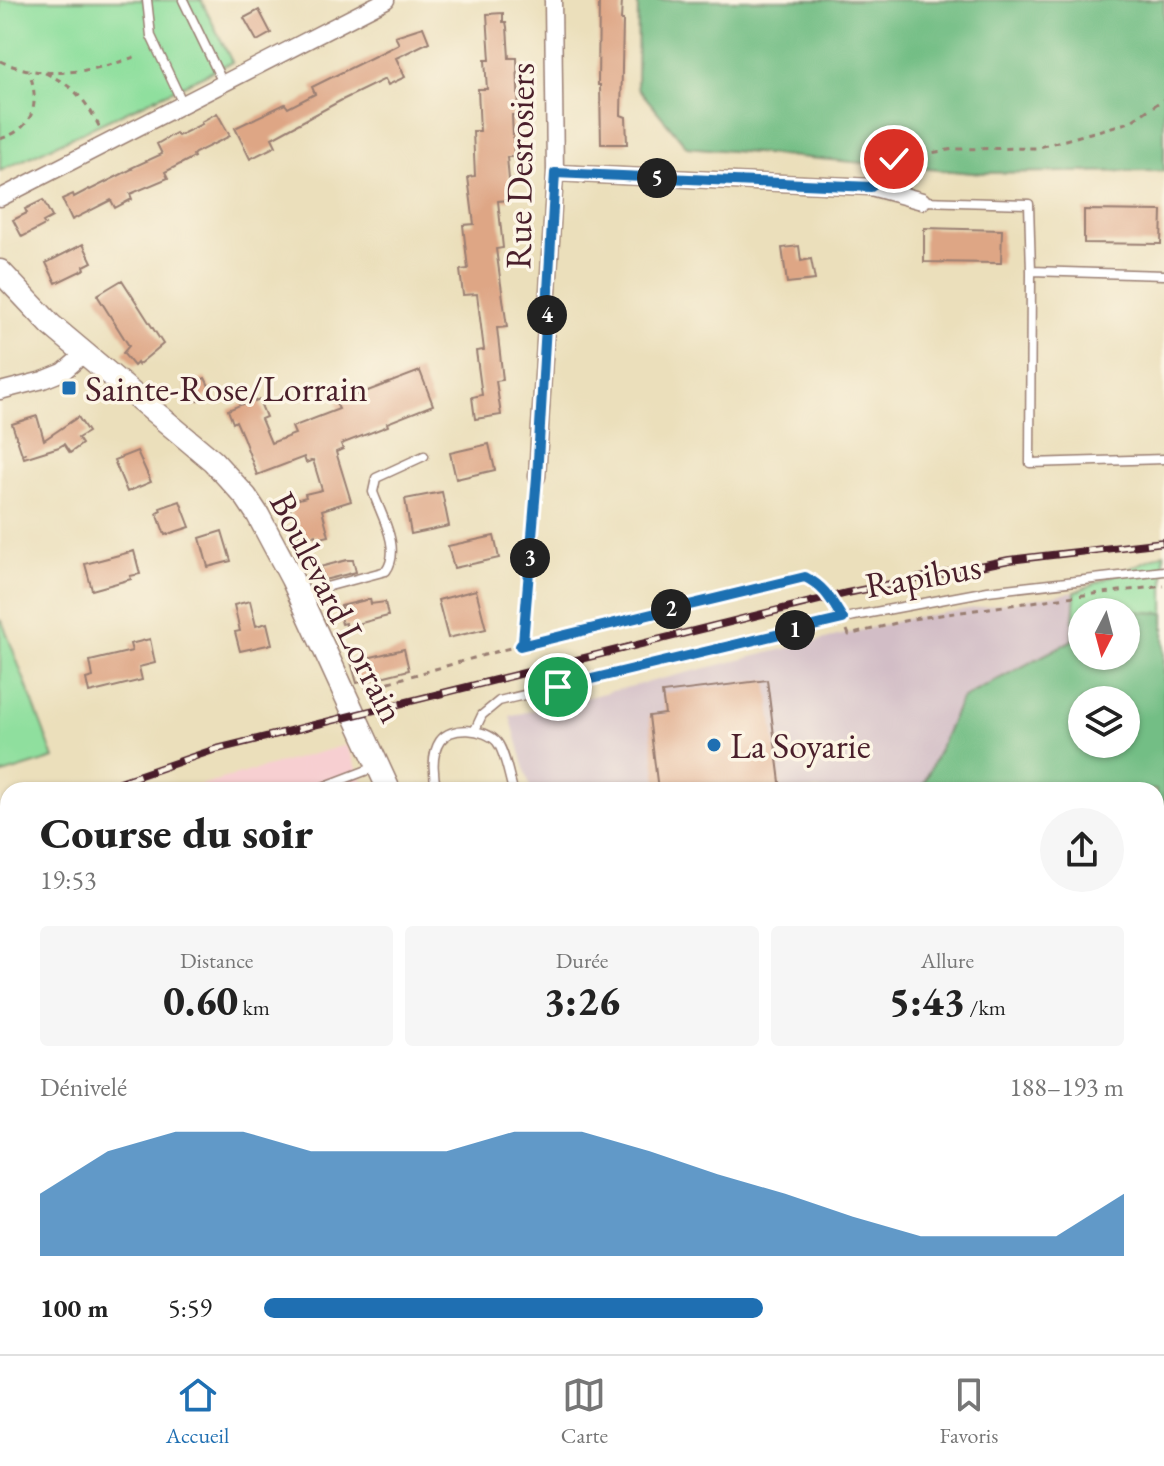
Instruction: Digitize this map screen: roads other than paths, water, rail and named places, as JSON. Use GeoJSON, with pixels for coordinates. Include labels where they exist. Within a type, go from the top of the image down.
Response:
{"type":"FeatureCollection","features":[{"type":"Feature","properties":{"kind":"main road","name":"Boulevard Lorrain"},"geometry":{"type":"LineString","coordinates":[[0,271],[51,325],[202,451],[230,479],[258,515],[300,595],[385,782]]}},
{"type":"Feature","properties":{"kind":"street"},"geometry":{"type":"LineString","coordinates":[[0,198],[386,0]]}},
{"type":"Feature","properties":{"kind":"street","name":"Rue Desrosiers"},"geometry":{"type":"LineString","coordinates":[[537,477],[555,173],[553,0]]}},
{"type":"Feature","properties":{"kind":"street"},"geometry":{"type":"LineString","coordinates":[[555,173],[871,187],[922,201]]}},
{"type":"Feature","properties":{"kind":"street"},"geometry":{"type":"LineString","coordinates":[[0,391],[63,372],[84,354]]}},
{"type":"Feature","properties":{"kind":"lane"},"geometry":{"type":"LineString","coordinates":[[147,0],[151,36],[183,104]]}},
{"type":"Feature","properties":{"kind":"lane"},"geometry":{"type":"LineString","coordinates":[[183,0],[223,83]]}},
{"type":"Feature","properties":{"kind":"lane"},"geometry":{"type":"LineString","coordinates":[[922,201],[1029,204],[1030,463],[1164,459]]}},
{"type":"Feature","properties":{"kind":"lane"},"geometry":{"type":"LineString","coordinates":[[1031,271],[1164,275]]}},
{"type":"Feature","properties":{"kind":"lane"},"geometry":{"type":"LineString","coordinates":[[300,595],[386,571],[390,567],[394,549],[373,492],[374,483],[376,478],[424,456]]}},
{"type":"Feature","properties":{"kind":"lane","name":"Rapibus"},"geometry":{"type":"LineString","coordinates":[[434,780],[439,742],[445,736],[475,730],[482,715],[499,701],[843,619],[988,591],[1164,571]]}},
{"type":"Feature","properties":{"kind":"lane"},"geometry":{"type":"LineString","coordinates":[[475,730],[497,742],[511,782]]}},
{"type":"Feature","properties":{"kind":"lane"},"geometry":{"type":"LineString","coordinates":[[336,782],[378,766]]}},
{"type":"Feature","properties":{"kind":"railway"},"geometry":{"type":"LineString","coordinates":[[120,782],[213,750],[847,593],[1009,560],[1164,542]]}},
{"type":"Feature","properties":{"kind":"place","name":"Sainte-Rose/Lorrain"},"geometry":{"type":"Point","coordinates":[69,388]}},
{"type":"Feature","properties":{"kind":"place","name":"La Soyarie"},"geometry":{"type":"Point","coordinates":[714,745]}}]}
